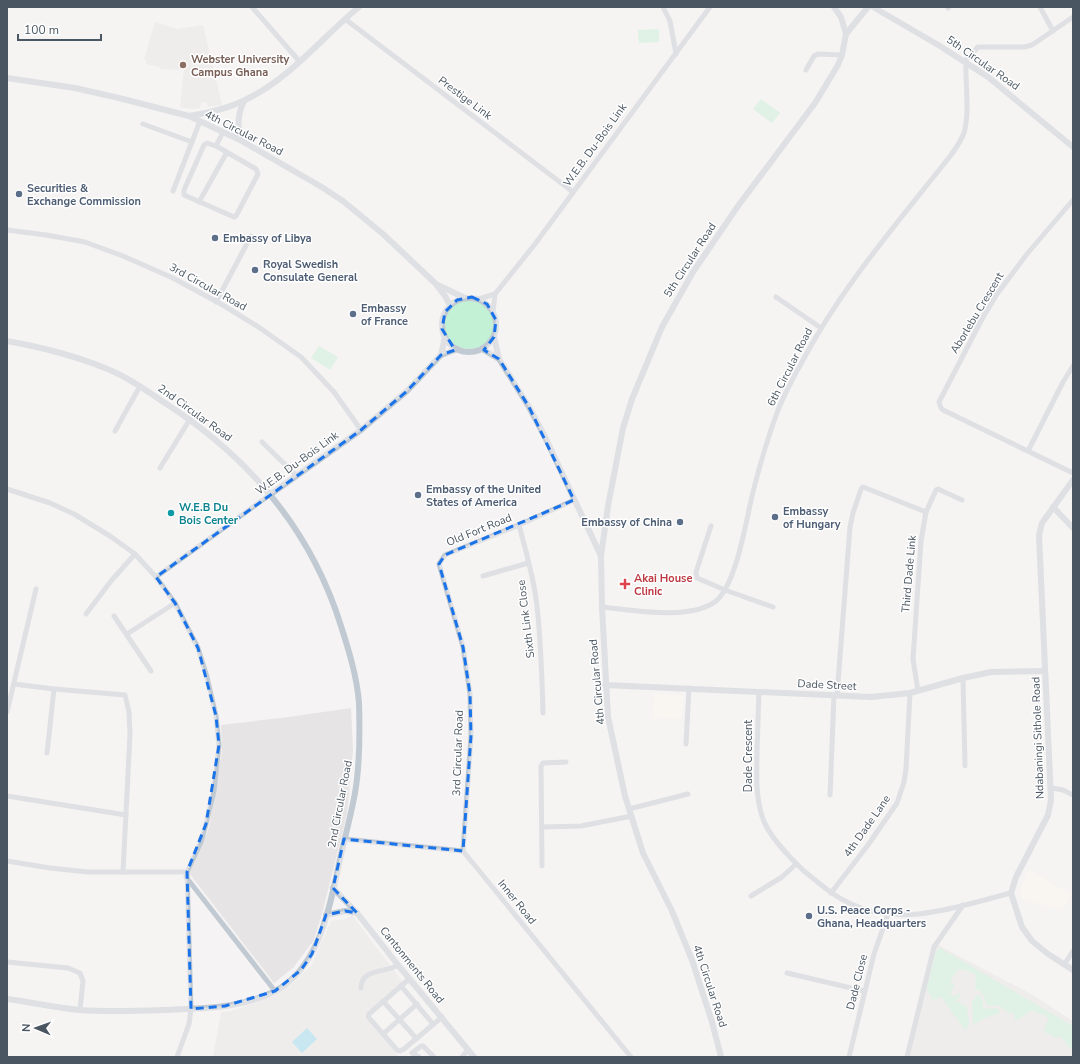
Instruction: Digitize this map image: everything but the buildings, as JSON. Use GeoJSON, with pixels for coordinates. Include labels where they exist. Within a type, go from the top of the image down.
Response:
{"type":"FeatureCollection","features":[{"type":"Feature","properties":{"kind":"street"},"geometry":{"type":"LineString","coordinates":[[252,7],[300,62]]}},
{"type":"Feature","properties":{"kind":"street"},"geometry":{"type":"LineString","coordinates":[[189,116],[218,111],[244,101],[260,92],[300,62],[359,7]]}},
{"type":"Feature","properties":{"kind":"street"},"geometry":{"type":"LineString","coordinates":[[664,7],[670,21],[676,54]]}},
{"type":"Feature","properties":{"kind":"street","name":"W.E.B. Du-Bois Link"},"geometry":{"type":"LineString","coordinates":[[495,294],[535,244],[710,7]]}},
{"type":"Feature","properties":{"kind":"street"},"geometry":{"type":"LineString","coordinates":[[834,7],[841,17],[846,34]]}},
{"type":"Feature","properties":{"kind":"street","name":"5th Circular Road"},"geometry":{"type":"LineString","coordinates":[[601,556],[608,506],[623,428],[632,399],[662,326],[693,272],[738,206],[815,103],[835,70],[842,55],[846,34],[868,7]]}},
{"type":"Feature","properties":{"kind":"street","name":"5th Circular Road"},"geometry":{"type":"LineString","coordinates":[[873,7],[966,62],[1009,93],[1073,147]]}},
{"type":"Feature","properties":{"kind":"street"},"geometry":{"type":"LineString","coordinates":[[1040,7],[1053,31]]}},
{"type":"Feature","properties":{"kind":"street"},"geometry":{"type":"LineString","coordinates":[[966,62],[978,47],[1024,47],[1036,43],[1073,17]]}},
{"type":"Feature","properties":{"kind":"street","name":"Prestige Link"},"geometry":{"type":"LineString","coordinates":[[345,19],[573,192]]}},
{"type":"Feature","properties":{"kind":"street"},"geometry":{"type":"LineString","coordinates":[[806,70],[814,56],[818,54],[842,55]]}},
{"type":"Feature","properties":{"kind":"street","name":"6th Circular Road"},"geometry":{"type":"LineString","coordinates":[[602,608],[684,613],[704,608],[715,601],[725,590],[735,569],[770,434],[785,393],[821,328],[868,259],[958,145],[964,134],[966,122],[966,62]]}},
{"type":"Feature","properties":{"kind":"street","name":"4th Circular Road"},"geometry":{"type":"LineString","coordinates":[[7,78],[105,94],[189,116],[240,140],[343,201],[383,234],[435,283],[445,296],[450,306]]}},
{"type":"Feature","properties":{"kind":"street"},"geometry":{"type":"LineString","coordinates":[[240,140],[238,120],[244,101]]}},
{"type":"Feature","properties":{"kind":"street"},"geometry":{"type":"LineString","coordinates":[[173,191],[200,122]]}},
{"type":"Feature","properties":{"kind":"street"},"geometry":{"type":"LineString","coordinates":[[143,124],[192,142]]}},
{"type":"Feature","properties":{"kind":"street"},"geometry":{"type":"LineString","coordinates":[[216,146],[223,132]]}},
{"type":"Feature","properties":{"kind":"street"},"geometry":{"type":"LineString","coordinates":[[207,143],[216,146],[256,169],[258,174],[236,216],[232,217],[184,195],[183,192],[204,145],[207,143]]}},
{"type":"Feature","properties":{"kind":"street"},"geometry":{"type":"LineString","coordinates":[[199,202],[227,152]]}},
{"type":"Feature","properties":{"kind":"street","name":"Aborlebu Crescent"},"geometry":{"type":"LineString","coordinates":[[1028,451],[943,410],[939,405],[940,397],[997,294],[1027,254],[1073,200]]}},
{"type":"Feature","properties":{"kind":"street","name":"3rd Circular Road"},"geometry":{"type":"LineString","coordinates":[[7,230],[84,242],[123,256],[173,278],[216,302],[260,328],[301,357],[334,392],[360,430]]}},
{"type":"Feature","properties":{"kind":"street"},"geometry":{"type":"LineString","coordinates":[[216,302],[251,236]]}},
{"type":"Feature","properties":{"kind":"street","name":"4th Circular Road"},"geometry":{"type":"LineString","coordinates":[[435,283],[465,298]]}},
{"type":"Feature","properties":{"kind":"street"},"geometry":{"type":"LineString","coordinates":[[495,294],[494,312],[496,324],[494,337],[489,344],[482,349],[470,352],[457,349],[450,344],[442,329],[442,321],[445,312],[450,306],[457,300],[465,298],[479,299],[495,294]]}},
{"type":"Feature","properties":{"kind":"street"},"geometry":{"type":"LineString","coordinates":[[776,297],[821,328]]}},
{"type":"Feature","properties":{"kind":"street"},"geometry":{"type":"LineString","coordinates":[[479,299],[487,304],[494,312]]}},
{"type":"Feature","properties":{"kind":"street"},"geometry":{"type":"LineString","coordinates":[[441,355],[445,337]]}},
{"type":"Feature","properties":{"kind":"street","name":"4th Circular Road"},"geometry":{"type":"LineString","coordinates":[[494,337],[499,359],[529,407],[545,437],[601,556],[605,685],[608,717],[619,772],[629,809],[644,853],[672,911],[692,960],[712,1022],[721,1057]]}},
{"type":"Feature","properties":{"kind":"street","name":"2nd Circular Road"},"geometry":{"type":"LineString","coordinates":[[7,341],[40,347],[87,361],[130,379],[190,419],[221,443],[244,464],[271,494],[292,523],[314,561],[334,604],[350,656],[359,701],[359,758],[355,793],[326,915],[312,954],[301,970],[291,980],[275,991],[257,999],[225,1006],[191,1009],[141,1011],[80,1010],[7,999]]}},
{"type":"Feature","properties":{"kind":"street","name":"W.E.B. Du-Bois Link"},"geometry":{"type":"LineString","coordinates":[[156,577],[360,430],[407,391],[441,355],[457,349]]}},
{"type":"Feature","properties":{"kind":"street","name":"4th Circular Road"},"geometry":{"type":"LineString","coordinates":[[482,349],[499,359]]}},
{"type":"Feature","properties":{"kind":"street"},"geometry":{"type":"LineString","coordinates":[[1073,366],[1063,382],[1028,451],[1073,473]]}},
{"type":"Feature","properties":{"kind":"street"},"geometry":{"type":"LineString","coordinates":[[115,431],[140,386]]}},
{"type":"Feature","properties":{"kind":"street"},"geometry":{"type":"LineString","coordinates":[[160,468],[190,419]]}},
{"type":"Feature","properties":{"kind":"street"},"geometry":{"type":"LineString","coordinates":[[262,442],[296,475]]}},
{"type":"Feature","properties":{"kind":"street","name":"Ndabaningi Sithole Road"},"geometry":{"type":"LineString","coordinates":[[1011,893],[1016,877],[1048,815],[1051,800],[1052,788],[1039,534],[1042,523],[1073,480]]}},
{"type":"Feature","properties":{"kind":"street"},"geometry":{"type":"LineString","coordinates":[[830,795],[835,695],[850,528],[853,513],[863,487],[926,512]]}},
{"type":"Feature","properties":{"kind":"street"},"geometry":{"type":"LineString","coordinates":[[7,489],[50,503],[74,514],[110,536],[135,554],[156,577],[175,603],[198,648],[207,677],[216,716],[219,745],[218,764],[214,791],[201,842],[186,874],[191,1009],[189,1024],[177,1057]]}},
{"type":"Feature","properties":{"kind":"street","name":"Third Dade Link"},"geometry":{"type":"LineString","coordinates":[[918,691],[913,670],[913,647],[921,541],[926,512],[936,490],[938,489],[962,500]]}},
{"type":"Feature","properties":{"kind":"street","name":"Old Fort Road"},"geometry":{"type":"LineString","coordinates":[[439,564],[446,555],[519,525],[574,500]]}},
{"type":"Feature","properties":{"kind":"street"},"geometry":{"type":"LineString","coordinates":[[1053,507],[1073,528]]}},
{"type":"Feature","properties":{"kind":"street","name":"Sixth Link Close"},"geometry":{"type":"LineString","coordinates":[[519,525],[537,605],[543,713]]}},
{"type":"Feature","properties":{"kind":"street"},"geometry":{"type":"LineString","coordinates":[[711,526],[696,572],[697,578],[725,590],[773,607]]}},
{"type":"Feature","properties":{"kind":"street"},"geometry":{"type":"LineString","coordinates":[[86,614],[111,580],[135,554]]}},
{"type":"Feature","properties":{"kind":"street"},"geometry":{"type":"LineString","coordinates":[[483,576],[528,563]]}},
{"type":"Feature","properties":{"kind":"street","name":"3rd Circular Road"},"geometry":{"type":"LineString","coordinates":[[439,564],[463,647],[470,694],[471,736],[463,851]]}},
{"type":"Feature","properties":{"kind":"street"},"geometry":{"type":"LineString","coordinates":[[7,712],[36,589]]}},
{"type":"Feature","properties":{"kind":"street"},"geometry":{"type":"LineString","coordinates":[[127,634],[175,603]]}},
{"type":"Feature","properties":{"kind":"street"},"geometry":{"type":"LineString","coordinates":[[114,616],[151,671]]}},
{"type":"Feature","properties":{"kind":"street","name":"Dade Street"},"geometry":{"type":"LineString","coordinates":[[605,685],[871,697],[910,693],[963,678],[991,672],[1045,671]]}},
{"type":"Feature","properties":{"kind":"street"},"geometry":{"type":"LineString","coordinates":[[963,678],[965,766]]}},
{"type":"Feature","properties":{"kind":"street"},"geometry":{"type":"LineString","coordinates":[[14,684],[125,695],[129,712],[130,734],[123,872]]}},
{"type":"Feature","properties":{"kind":"street"},"geometry":{"type":"LineString","coordinates":[[686,744],[689,688]]}},
{"type":"Feature","properties":{"kind":"street"},"geometry":{"type":"LineString","coordinates":[[47,753],[54,689]]}},
{"type":"Feature","properties":{"kind":"street","name":"Dade Crescent"},"geometry":{"type":"LineString","coordinates":[[759,692],[757,796],[762,818],[770,833],[796,864],[831,893],[851,904],[888,914],[923,914],[940,912],[1011,893]]}},
{"type":"Feature","properties":{"kind":"street","name":"4th Dade Lane"},"geometry":{"type":"LineString","coordinates":[[831,893],[868,845],[897,803],[901,794],[906,769],[910,693]]}},
{"type":"Feature","properties":{"kind":"street"},"geometry":{"type":"LineString","coordinates":[[542,866],[541,766],[543,763],[566,762]]}},
{"type":"Feature","properties":{"kind":"street"},"geometry":{"type":"LineString","coordinates":[[1052,788],[1063,790],[1073,795]]}},
{"type":"Feature","properties":{"kind":"street"},"geometry":{"type":"LineString","coordinates":[[629,809],[688,794]]}},
{"type":"Feature","properties":{"kind":"street"},"geometry":{"type":"LineString","coordinates":[[7,796],[126,815]]}},
{"type":"Feature","properties":{"kind":"street"},"geometry":{"type":"LineString","coordinates":[[542,828],[581,826],[632,816]]}},
{"type":"Feature","properties":{"kind":"street"},"geometry":{"type":"LineString","coordinates":[[344,839],[463,851]]}},
{"type":"Feature","properties":{"kind":"street","name":"Inner Road"},"geometry":{"type":"LineString","coordinates":[[463,851],[631,1057]]}},
{"type":"Feature","properties":{"kind":"street"},"geometry":{"type":"LineString","coordinates":[[7,861],[88,872],[186,874]]}},
{"type":"Feature","properties":{"kind":"street"},"geometry":{"type":"LineString","coordinates":[[751,896],[782,877],[796,864]]}},
{"type":"Feature","properties":{"kind":"street"},"geometry":{"type":"LineString","coordinates":[[186,874],[275,991]]}},
{"type":"Feature","properties":{"kind":"street","name":"Cantonments Road"},"geometry":{"type":"LineString","coordinates":[[332,888],[357,913],[409,979],[474,1057]]}},
{"type":"Feature","properties":{"kind":"street"},"geometry":{"type":"LineString","coordinates":[[1011,893],[1022,927],[1032,941],[1048,954],[1073,970]]}},
{"type":"Feature","properties":{"kind":"street"},"geometry":{"type":"LineString","coordinates":[[907,1057],[934,947],[963,905]]}},
{"type":"Feature","properties":{"kind":"street"},"geometry":{"type":"LineString","coordinates":[[326,915],[345,911],[357,913]]}},
{"type":"Feature","properties":{"kind":"street","name":"Dade Close"},"geometry":{"type":"LineString","coordinates":[[849,1057],[876,944],[888,914]]}},
{"type":"Feature","properties":{"kind":"street"},"geometry":{"type":"LineString","coordinates":[[1064,965],[1073,951]]}},
{"type":"Feature","properties":{"kind":"street"},"geometry":{"type":"LineString","coordinates":[[7,962],[62,967],[80,973],[83,981],[80,1010]]}},
{"type":"Feature","properties":{"kind":"street"},"geometry":{"type":"LineString","coordinates":[[361,988],[362,982],[369,974],[378,970],[392,969],[398,965]]}},
{"type":"Feature","properties":{"kind":"street"},"geometry":{"type":"LineString","coordinates":[[787,973],[864,991]]}},
{"type":"Feature","properties":{"kind":"street"},"geometry":{"type":"LineString","coordinates":[[409,979],[368,1016],[383,1034],[397,1050],[404,1050],[442,1017]]}},
{"type":"Feature","properties":{"kind":"street"},"geometry":{"type":"LineString","coordinates":[[401,986],[433,1024]]}},
{"type":"Feature","properties":{"kind":"street"},"geometry":{"type":"LineString","coordinates":[[383,1001],[416,1038]]}},
{"type":"Feature","properties":{"kind":"street"},"geometry":{"type":"LineString","coordinates":[[383,1034],[417,1004]]}},
{"type":"Feature","properties":{"kind":"street"},"geometry":{"type":"LineString","coordinates":[[420,1057],[412,1053],[420,1046],[423,1046],[434,1057]]}},
{"type":"Feature","properties":{"kind":"street"},"geometry":{"type":"LineString","coordinates":[[462,1057],[468,1050]]}},
{"type":"Feature","properties":{"kind":"highlighted area"},"geometry":{"type":"Polygon","coordinates":[[[472,297],[487,304],[496,320],[494,337],[484,350],[499,359],[529,407],[574,500],[445,555],[439,564],[463,647],[470,694],[471,736],[463,851],[344,839],[333,888],[357,913],[345,911],[326,915],[312,954],[301,970],[275,991],[225,1006],[191,1009],[187,872],[206,824],[219,745],[216,716],[198,648],[175,603],[156,577],[361,430],[407,391],[441,355],[455,350],[442,329],[445,312],[457,300],[472,297]]]}},
{"type":"Feature","properties":{"kind":"shaded area","name":"Webster University Campus Ghana"},"geometry":{"type":"Polygon","coordinates":[[[155,22],[177,29],[203,25],[222,105],[208,107],[206,102],[201,103],[200,108],[192,109],[180,107],[184,70],[160,69],[160,67],[146,64],[146,60],[144,60],[155,22]]]}},
{"type":"Feature","properties":{"kind":"shaded area"},"geometry":{"type":"Polygon","coordinates":[[[655,694],[684,695],[682,719],[652,718],[655,694]]]}},
{"type":"Feature","properties":{"kind":"shaded area"},"geometry":{"type":"Polygon","coordinates":[[[351,708],[353,750],[347,814],[323,910],[314,940],[293,968],[274,983],[189,873],[209,828],[222,751],[221,725],[351,708]]]}},
{"type":"Feature","properties":{"kind":"shaded area"},"geometry":{"type":"Polygon","coordinates":[[[1029,869],[1071,895],[1063,910],[1021,899],[1021,886],[1029,869]]]}},
{"type":"Feature","properties":{"kind":"shaded area"},"geometry":{"type":"Polygon","coordinates":[[[352,915],[402,981],[364,1017],[398,1055],[398,1057],[213,1057],[221,1012],[231,1011],[263,1000],[292,984],[311,966],[331,921],[346,919],[352,915]]]}},
{"type":"Feature","properties":{"kind":"shaded area"},"geometry":{"type":"Polygon","coordinates":[[[938,945],[1031,994],[1073,1021],[1073,1057],[909,1057],[933,952],[938,945]]]}},
{"type":"Feature","properties":{"kind":"green space"},"geometry":{"type":"Polygon","coordinates":[[[659,29],[659,42],[639,43],[638,30],[659,29]]]}},
{"type":"Feature","properties":{"kind":"green space"},"geometry":{"type":"Polygon","coordinates":[[[761,99],[780,113],[772,123],[753,109],[761,99]]]}},
{"type":"Feature","properties":{"kind":"green space"},"geometry":{"type":"Polygon","coordinates":[[[464,299],[474,299],[487,306],[494,319],[494,329],[487,342],[474,349],[464,349],[455,345],[448,338],[444,329],[444,319],[448,310],[455,303],[464,299]]]}},
{"type":"Feature","properties":{"kind":"green space"},"geometry":{"type":"Polygon","coordinates":[[[319,346],[338,357],[330,370],[311,358],[319,346]]]}},
{"type":"Feature","properties":{"kind":"green space"},"geometry":{"type":"Polygon","coordinates":[[[940,948],[1073,1026],[1073,1049],[1065,1045],[1067,1043],[1061,1037],[1055,1038],[1049,1033],[1047,1034],[1044,1030],[1048,1020],[1046,1015],[1032,1010],[1017,1020],[1014,1019],[1014,1013],[1006,1013],[1008,1011],[1002,1009],[1000,1005],[989,1006],[986,1004],[983,994],[975,988],[976,975],[969,971],[958,969],[950,982],[955,985],[950,993],[956,997],[959,993],[961,995],[956,1001],[967,1007],[969,1025],[965,1030],[941,997],[933,1000],[926,988],[936,951],[940,948]]]}},
{"type":"Feature","properties":{"kind":"green space"},"geometry":{"type":"Polygon","coordinates":[[[978,994],[983,1001],[983,1007],[987,1009],[998,1008],[1000,1013],[985,1018],[973,1025],[972,1002],[978,994]]]}},
{"type":"Feature","properties":{"kind":"water"},"geometry":{"type":"Polygon","coordinates":[[[307,1028],[317,1039],[302,1053],[292,1042],[307,1028]]]}},
{"type":"Feature","properties":{"kind":"place","name":"Webster University Campus Ghana"},"geometry":{"type":"Point","coordinates":[183,65]}},
{"type":"Feature","properties":{"kind":"place","name":"Securities & Exchange Commission"},"geometry":{"type":"Point","coordinates":[19,194]}},
{"type":"Feature","properties":{"kind":"place","name":"Embassy of Libya"},"geometry":{"type":"Point","coordinates":[215,238]}},
{"type":"Feature","properties":{"kind":"place","name":"Royal Swedish Consulate General"},"geometry":{"type":"Point","coordinates":[255,270]}},
{"type":"Feature","properties":{"kind":"place","name":"Embassy of France"},"geometry":{"type":"Point","coordinates":[353,314]}},
{"type":"Feature","properties":{"kind":"place","name":"Embassy of the United States of America"},"geometry":{"type":"Point","coordinates":[418,495]}},
{"type":"Feature","properties":{"kind":"place","name":"W.E.B Du Bois Center"},"geometry":{"type":"Point","coordinates":[171,513]}},
{"type":"Feature","properties":{"kind":"place","name":"Embassy of Hungary"},"geometry":{"type":"Point","coordinates":[775,517]}},
{"type":"Feature","properties":{"kind":"place","name":"Embassy of China"},"geometry":{"type":"Point","coordinates":[680,522]}},
{"type":"Feature","properties":{"kind":"place","name":"Akai House Clinic"},"geometry":{"type":"Point","coordinates":[625,584]}},
{"type":"Feature","properties":{"kind":"place","name":"U.S. Peace Corps - Ghana, Headquarters"},"geometry":{"type":"Point","coordinates":[809,916]}}]}
